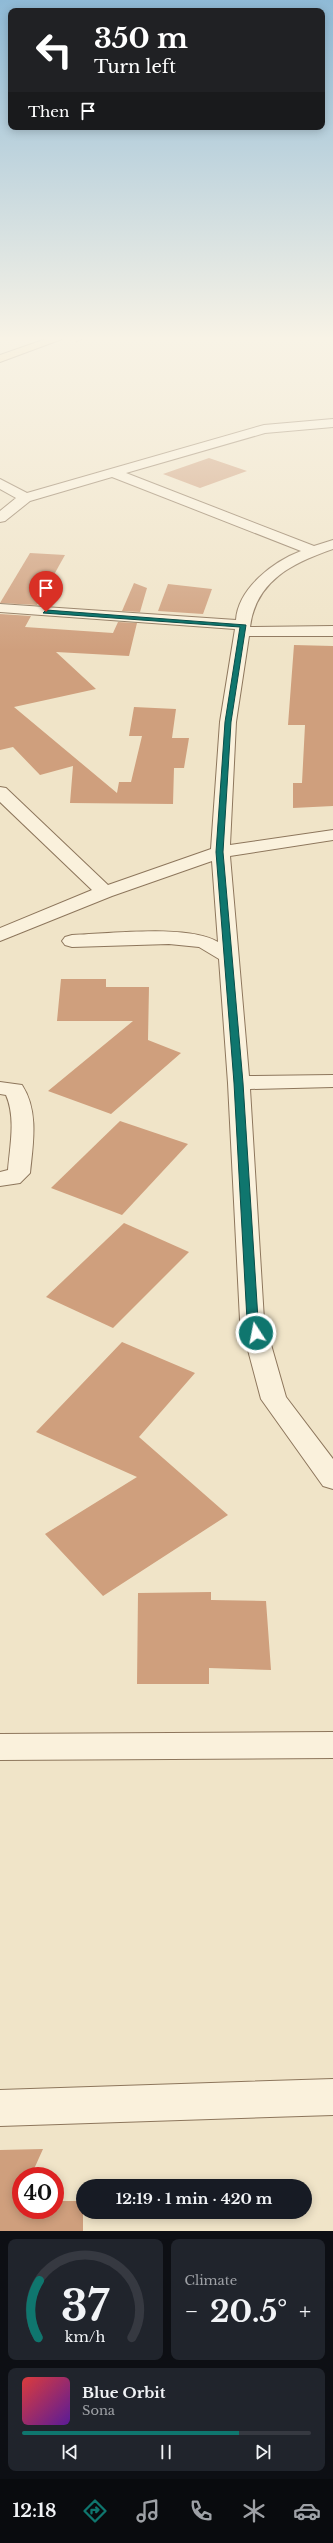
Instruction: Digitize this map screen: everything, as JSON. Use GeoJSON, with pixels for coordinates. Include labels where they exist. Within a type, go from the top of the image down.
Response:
{"type":"FeatureCollection","features":[{"type":"Feature","properties":{"kind":"street"},"geometry":{"type":"LineString","coordinates":[[0,518],[25,498],[214,443]]}},
{"type":"Feature","properties":{"kind":"street"},"geometry":{"type":"LineString","coordinates":[[112,472],[324,547]]}},
{"type":"Feature","properties":{"kind":"street"},"geometry":{"type":"LineString","coordinates":[[0,483],[25,498]]}},
{"type":"Feature","properties":{"kind":"street"},"geometry":{"type":"LineString","coordinates":[[324,547],[284,564],[267,579],[250,600],[242,616],[243,629],[228,722],[220,852],[239,1083],[252,1320],[274,1399],[333,1479]]}},
{"type":"Feature","properties":{"kind":"street"},"geometry":{"type":"LineString","coordinates":[[0,608],[243,629],[333,631]]}},
{"type":"Feature","properties":{"kind":"street"},"geometry":{"type":"LineString","coordinates":[[0,792],[105,892]]}},
{"type":"Feature","properties":{"kind":"street"},"geometry":{"type":"LineString","coordinates":[[0,935],[105,892],[220,852],[333,836]]}},
{"type":"Feature","properties":{"kind":"street"},"geometry":{"type":"LineString","coordinates":[[72,942],[169,938],[204,942],[228,956]]}},
{"type":"Feature","properties":{"kind":"street"},"geometry":{"type":"LineString","coordinates":[[239,1083],[333,1081]]}},
{"type":"Feature","properties":{"kind":"street"},"geometry":{"type":"LineString","coordinates":[[0,1088],[14,1090],[20,1100],[22,1134],[19,1173],[12,1178],[0,1179]]}},
{"type":"Feature","properties":{"kind":"street"},"geometry":{"type":"LineString","coordinates":[[0,1746],[333,1745]]}},
{"type":"Feature","properties":{"kind":"street"},"geometry":{"type":"LineString","coordinates":[[0,2108],[333,2097]]}},
{"type":"Feature","properties":{"kind":"building"},"geometry":{"type":"Polygon","coordinates":[[[209,458],[247,471],[200,488],[163,474],[209,458]]]}},
{"type":"Feature","properties":{"kind":"building"},"geometry":{"type":"Polygon","coordinates":[[[30,553],[65,555],[37,605],[0,603],[30,553]]]}},
{"type":"Feature","properties":{"kind":"building"},"geometry":{"type":"Polygon","coordinates":[[[134,583],[147,588],[140,612],[122,611],[134,583]]]}},
{"type":"Feature","properties":{"kind":"building"},"geometry":{"type":"Polygon","coordinates":[[[168,584],[212,589],[203,614],[158,611],[168,584]]]}},
{"type":"Feature","properties":{"kind":"building"},"geometry":{"type":"Polygon","coordinates":[[[0,614],[31,616],[25,627],[113,633],[118,622],[137,623],[129,656],[56,652],[96,689],[14,707],[117,793],[119,782],[131,782],[142,736],[129,736],[134,707],[176,709],[172,738],[189,738],[184,768],[174,768],[173,804],[70,803],[73,766],[40,775],[13,747],[0,750],[0,614]]]}},
{"type":"Feature","properties":{"kind":"building"},"geometry":{"type":"Polygon","coordinates":[[[294,645],[333,646],[333,806],[293,808],[293,783],[302,783],[305,725],[288,725],[294,645]]]}},
{"type":"Feature","properties":{"kind":"building"},"geometry":{"type":"Polygon","coordinates":[[[61,979],[106,979],[106,987],[149,987],[148,1040],[181,1053],[111,1114],[48,1091],[133,1021],[57,1021],[61,979]]]}},
{"type":"Feature","properties":{"kind":"building"},"geometry":{"type":"Polygon","coordinates":[[[120,1121],[188,1144],[122,1215],[51,1188],[120,1121]]]}},
{"type":"Feature","properties":{"kind":"building"},"geometry":{"type":"Polygon","coordinates":[[[124,1223],[189,1252],[113,1328],[46,1297],[124,1223]]]}},
{"type":"Feature","properties":{"kind":"building"},"geometry":{"type":"Polygon","coordinates":[[[122,1342],[195,1373],[139,1437],[228,1515],[103,1596],[45,1534],[137,1477],[36,1432],[122,1342]]]}},
{"type":"Feature","properties":{"kind":"building"},"geometry":{"type":"Polygon","coordinates":[[[211,1592],[211,1600],[266,1601],[271,1670],[209,1668],[209,1684],[137,1684],[138,1593],[211,1592]]]}},
{"type":"Feature","properties":{"kind":"building"},"geometry":{"type":"Polygon","coordinates":[[[43,2149],[35,2167],[12,2167],[12,2219],[64,2219],[64,2201],[76,2201],[76,2219],[83,2219],[83,2231],[0,2231],[0,2150],[43,2149]]]}},
{"type":"Feature","properties":{"kind":"route"},"geometry":{"type":"LineString","coordinates":[[46,612],[243,625],[228,722],[220,852],[239,1083],[252,1320],[256,1333]]}}]}
